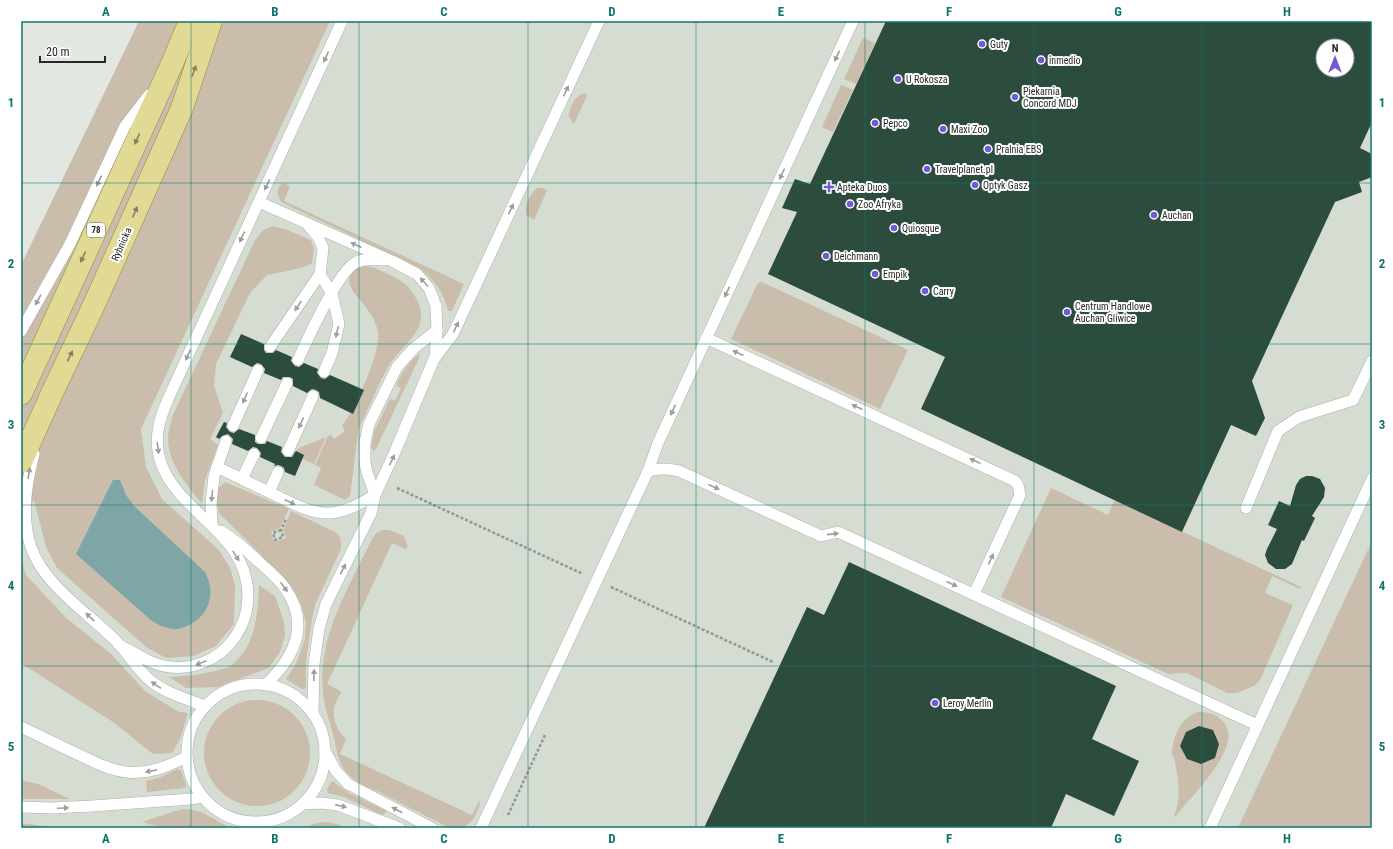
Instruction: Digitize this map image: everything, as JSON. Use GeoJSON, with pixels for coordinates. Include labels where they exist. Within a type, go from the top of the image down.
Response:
{"type":"FeatureCollection","features":[{"type":"Feature","properties":{"kind":"main road","name":"78"},"geometry":{"type":"LineString","coordinates":[[21,394],[171,66],[190,21]]}},
{"type":"Feature","properties":{"kind":"main road","name":"Rybnicka"},"geometry":{"type":"LineString","coordinates":[[21,462],[93,307],[182,108],[211,21]]}},
{"type":"Feature","properties":{"kind":"lane"},"geometry":{"type":"LineString","coordinates":[[118,644],[158,665],[178,668],[195,666],[220,654],[235,638],[246,614],[248,602],[246,579],[243,567],[237,556],[212,525],[182,496],[166,474],[161,463],[158,450],[156,438],[157,428],[168,399],[342,21]]}},
{"type":"Feature","properties":{"kind":"lane"},"geometry":{"type":"LineString","coordinates":[[313,714],[314,664],[326,604],[371,513],[375,495],[434,359],[453,334],[599,21]]}},
{"type":"Feature","properties":{"kind":"lane"},"geometry":{"type":"LineString","coordinates":[[481,828],[648,471],[658,443],[853,21]]}},
{"type":"Feature","properties":{"kind":"lane"},"geometry":{"type":"LineString","coordinates":[[21,331],[70,244],[125,126],[171,66]]}},
{"type":"Feature","properties":{"kind":"lane"},"geometry":{"type":"LineString","coordinates":[[259,202],[392,261],[416,274],[429,288],[436,306],[437,330],[434,359]]}},
{"type":"Feature","properties":{"kind":"lane"},"geometry":{"type":"LineString","coordinates":[[270,347],[320,274],[323,255],[321,242],[315,232],[305,222]]}},
{"type":"Feature","properties":{"kind":"lane"},"geometry":{"type":"LineString","coordinates":[[298,360],[343,274],[356,262],[367,260],[392,261]]}},
{"type":"Feature","properties":{"kind":"lane"},"geometry":{"type":"LineString","coordinates":[[320,274],[332,294],[339,324],[332,353],[324,372]]}},
{"type":"Feature","properties":{"kind":"lane"},"geometry":{"type":"LineString","coordinates":[[375,495],[364,460],[364,442],[369,424],[397,367],[413,349],[437,330]]}},
{"type":"Feature","properties":{"kind":"lane"},"geometry":{"type":"LineString","coordinates":[[706,338],[1015,480],[1020,490],[1020,495],[974,594]]}},
{"type":"Feature","properties":{"kind":"lane"},"geometry":{"type":"LineString","coordinates":[[1246,508],[1278,431],[1299,417],[1353,400],[1372,361]]}},
{"type":"Feature","properties":{"kind":"lane"},"geometry":{"type":"LineString","coordinates":[[233,426],[258,370]]}},
{"type":"Feature","properties":{"kind":"lane"},"geometry":{"type":"LineString","coordinates":[[261,438],[287,383]]}},
{"type":"Feature","properties":{"kind":"lane"},"geometry":{"type":"LineString","coordinates":[[53,391],[30,467],[27,484],[26,525],[35,558],[50,579],[118,644],[139,671],[152,682],[169,692],[205,706]]}},
{"type":"Feature","properties":{"kind":"lane"},"geometry":{"type":"LineString","coordinates":[[288,450],[313,396]]}},
{"type":"Feature","properties":{"kind":"lane"},"geometry":{"type":"LineString","coordinates":[[212,525],[211,504],[214,476],[226,442]]}},
{"type":"Feature","properties":{"kind":"lane"},"geometry":{"type":"LineString","coordinates":[[242,479],[254,454]]}},
{"type":"Feature","properties":{"kind":"lane"},"geometry":{"type":"LineString","coordinates":[[217,467],[307,510],[318,512],[330,513],[343,511],[356,506],[375,495]]}},
{"type":"Feature","properties":{"kind":"lane"},"geometry":{"type":"LineString","coordinates":[[648,471],[658,468],[668,468],[679,471],[821,536],[838,532],[1258,725]]}},
{"type":"Feature","properties":{"kind":"lane"},"geometry":{"type":"LineString","coordinates":[[269,492],[278,472]]}},
{"type":"Feature","properties":{"kind":"lane"},"geometry":{"type":"LineString","coordinates":[[1210,828],[1372,479]]}},
{"type":"Feature","properties":{"kind":"lane"},"geometry":{"type":"LineString","coordinates":[[212,525],[236,540],[276,577],[286,588],[295,609],[297,632],[294,648],[280,670],[265,685]]}},
{"type":"Feature","properties":{"kind":"lane"},"geometry":{"type":"LineString","coordinates":[[250,685],[265,685],[283,690],[300,700],[313,714],[322,732],[325,752],[323,771],[315,790],[302,804],[286,815],[267,821],[244,825],[215,809],[202,797],[192,778],[187,757],[189,737],[197,718],[205,706],[221,694],[235,688],[250,685]]}},
{"type":"Feature","properties":{"kind":"lane"},"geometry":{"type":"LineString","coordinates":[[21,727],[93,762],[116,771],[132,773],[149,771],[165,767],[187,757]]}},
{"type":"Feature","properties":{"kind":"lane"},"geometry":{"type":"LineString","coordinates":[[325,752],[336,771],[348,784],[432,828]]}},
{"type":"Feature","properties":{"kind":"lane"},"geometry":{"type":"LineString","coordinates":[[21,807],[51,808],[92,806],[202,797]]}},
{"type":"Feature","properties":{"kind":"lane"},"geometry":{"type":"LineString","coordinates":[[302,804],[322,803],[338,805],[399,828]]}},
{"type":"Feature","properties":{"kind":"path"},"geometry":{"type":"LineString","coordinates":[[382,481],[773,662]]}},
{"type":"Feature","properties":{"kind":"shaded area"},"geometry":{"type":"Polygon","coordinates":[[[139,21],[330,21],[141,429],[146,467],[162,499],[219,550],[230,568],[235,585],[234,624],[216,646],[194,656],[166,658],[146,647],[57,568],[46,547],[34,500],[21,526],[21,265],[139,21]]]}},
{"type":"Feature","properties":{"kind":"shaded area"},"geometry":{"type":"Polygon","coordinates":[[[261,21],[1372,21],[1372,684],[1303,828],[347,828],[342,826],[313,824],[305,828],[21,828],[21,526],[261,21]]]}},
{"type":"Feature","properties":{"kind":"shaded area"},"geometry":{"type":"Polygon","coordinates":[[[863,38],[875,43],[856,84],[844,79],[863,38]]]}},
{"type":"Feature","properties":{"kind":"shaded area"},"geometry":{"type":"Polygon","coordinates":[[[841,85],[853,90],[833,132],[822,127],[841,85]]]}},
{"type":"Feature","properties":{"kind":"shaded area"},"geometry":{"type":"Polygon","coordinates":[[[585,93],[587,96],[574,124],[569,117],[571,106],[578,96],[585,93]]]}},
{"type":"Feature","properties":{"kind":"shaded area"},"geometry":{"type":"Polygon","coordinates":[[[283,183],[290,186],[284,201],[464,284],[452,311],[448,311],[438,288],[431,278],[421,269],[283,203],[278,197],[278,192],[280,185],[283,183]]]}},
{"type":"Feature","properties":{"kind":"shaded area"},"geometry":{"type":"Polygon","coordinates":[[[538,188],[547,190],[534,220],[527,216],[526,209],[530,197],[538,188]]]}},
{"type":"Feature","properties":{"kind":"shaded area"},"geometry":{"type":"Polygon","coordinates":[[[272,226],[288,230],[311,240],[314,249],[312,263],[304,267],[267,275],[250,293],[216,364],[214,385],[223,413],[210,439],[218,445],[205,480],[202,504],[177,470],[169,451],[169,428],[173,415],[255,240],[263,230],[272,226]]]}},
{"type":"Feature","properties":{"kind":"shaded area"},"geometry":{"type":"Polygon","coordinates":[[[359,266],[369,266],[378,269],[400,280],[406,285],[417,300],[421,310],[421,320],[413,336],[388,367],[359,428],[350,496],[345,500],[314,485],[321,468],[315,465],[328,436],[331,435],[334,439],[345,431],[342,426],[353,408],[366,381],[378,342],[378,333],[373,319],[350,286],[350,276],[359,266]]]}},
{"type":"Feature","properties":{"kind":"shaded area"},"geometry":{"type":"Polygon","coordinates":[[[762,282],[908,350],[880,409],[731,339],[758,283],[762,282]]]}},
{"type":"Feature","properties":{"kind":"shaded area"},"geometry":{"type":"Polygon","coordinates":[[[419,354],[420,356],[374,451],[371,448],[374,432],[390,399],[395,401],[401,388],[396,386],[408,364],[419,354]]]}},
{"type":"Feature","properties":{"kind":"shaded area"},"geometry":{"type":"Polygon","coordinates":[[[326,437],[314,464],[292,454],[299,448],[326,437]]]}},
{"type":"Feature","properties":{"kind":"shaded area"},"geometry":{"type":"Polygon","coordinates":[[[225,482],[289,509],[280,528],[271,532],[274,542],[286,538],[283,530],[291,511],[335,532],[341,539],[341,549],[315,605],[306,661],[305,689],[302,689],[286,679],[296,664],[305,639],[306,623],[301,604],[287,581],[219,513],[216,490],[225,482]]]}},
{"type":"Feature","properties":{"kind":"shaded area"},"geometry":{"type":"Polygon","coordinates":[[[1051,488],[1108,515],[1115,500],[1301,587],[1300,589],[1272,576],[1265,593],[1293,605],[1260,680],[1254,686],[1237,693],[1227,693],[1187,673],[1168,674],[1001,597],[1051,488]]]}},
{"type":"Feature","properties":{"kind":"shaded area"},"geometry":{"type":"Polygon","coordinates":[[[382,530],[389,530],[404,536],[408,547],[405,549],[392,543],[327,684],[339,690],[341,693],[334,709],[334,718],[336,723],[340,732],[346,739],[340,754],[472,815],[479,801],[479,806],[474,818],[464,827],[455,828],[446,826],[367,787],[347,773],[343,768],[337,753],[325,707],[323,693],[322,672],[325,652],[330,632],[345,594],[372,539],[376,533],[382,530]]]}},
{"type":"Feature","properties":{"kind":"shaded area"},"geometry":{"type":"Polygon","coordinates":[[[1372,541],[1372,828],[1238,828],[1372,541]]]}},
{"type":"Feature","properties":{"kind":"shaded area"},"geometry":{"type":"Polygon","coordinates":[[[21,559],[26,575],[66,618],[110,653],[145,691],[179,712],[188,713],[180,739],[172,753],[153,754],[113,722],[21,663],[21,559]]]}},
{"type":"Feature","properties":{"kind":"shaded area"},"geometry":{"type":"Polygon","coordinates":[[[259,585],[275,596],[284,622],[285,636],[280,652],[269,668],[218,687],[186,688],[169,677],[215,671],[227,668],[236,661],[244,652],[253,631],[258,608],[259,585]]]}},
{"type":"Feature","properties":{"kind":"shaded area"},"geometry":{"type":"Polygon","coordinates":[[[257,700],[277,704],[295,715],[306,733],[310,753],[306,773],[295,791],[277,802],[257,806],[237,802],[219,791],[208,773],[204,753],[208,733],[219,715],[237,704],[257,700]]]}},
{"type":"Feature","properties":{"kind":"shaded area"},"geometry":{"type":"Polygon","coordinates":[[[1198,712],[1213,714],[1225,724],[1228,734],[1226,746],[1221,759],[1212,772],[1175,817],[1179,794],[1177,772],[1174,757],[1172,756],[1172,749],[1175,736],[1182,724],[1186,719],[1198,712]]]}},
{"type":"Feature","properties":{"kind":"shaded area"},"geometry":{"type":"Polygon","coordinates":[[[177,769],[181,770],[186,785],[185,788],[147,792],[146,781],[161,777],[177,769]]]}},
{"type":"Feature","properties":{"kind":"shaded area"},"geometry":{"type":"Polygon","coordinates":[[[21,780],[38,784],[70,799],[21,799],[21,780]]]}},
{"type":"Feature","properties":{"kind":"shaded area"},"geometry":{"type":"Polygon","coordinates":[[[332,781],[349,793],[385,810],[386,813],[382,815],[344,797],[328,793],[327,789],[332,781]]]}},
{"type":"Feature","properties":{"kind":"shaded area"},"geometry":{"type":"Polygon","coordinates":[[[182,809],[194,810],[205,814],[225,825],[226,828],[163,828],[142,822],[182,809]]]}},
{"type":"Feature","properties":{"kind":"shaded area"},"geometry":{"type":"Polygon","coordinates":[[[322,822],[333,823],[347,828],[305,828],[322,822]]]}},
{"type":"Feature","properties":{"kind":"shaded area"},"geometry":{"type":"Polygon","coordinates":[[[21,823],[52,827],[52,828],[21,828],[21,823]]]}},
{"type":"Feature","properties":{"kind":"water"},"geometry":{"type":"Polygon","coordinates":[[[113,480],[120,480],[126,495],[134,506],[205,572],[210,585],[209,602],[203,614],[192,624],[178,629],[171,629],[152,621],[76,554],[113,480]]]}},
{"type":"Feature","properties":{"kind":"building","name":"Centrum Handlowe Auchan Gliwice"},"geometry":{"type":"Polygon","coordinates":[[[886,21],[1372,21],[1372,122],[1360,148],[1370,153],[1372,158],[1372,177],[1359,182],[1362,192],[1335,202],[1252,381],[1265,418],[1256,436],[1231,425],[1182,532],[921,409],[945,357],[768,274],[797,212],[782,208],[795,179],[810,184],[886,21]]]}},
{"type":"Feature","properties":{"kind":"building"},"geometry":{"type":"Polygon","coordinates":[[[241,334],[264,344],[264,350],[266,353],[273,353],[276,350],[292,357],[291,361],[295,366],[299,367],[304,363],[318,369],[317,373],[321,378],[325,379],[330,375],[364,390],[353,414],[320,398],[319,392],[316,390],[312,389],[307,393],[293,386],[293,379],[290,377],[283,377],[281,380],[264,373],[265,369],[261,364],[257,363],[252,367],[230,357],[241,334]]]}},
{"type":"Feature","properties":{"kind":"building"},"geometry":{"type":"Polygon","coordinates":[[[224,422],[227,423],[226,427],[230,432],[234,433],[239,429],[255,435],[255,442],[258,444],[265,444],[267,441],[282,447],[281,452],[285,457],[292,457],[296,451],[304,455],[295,476],[285,472],[284,468],[281,466],[274,466],[275,464],[260,457],[261,453],[257,448],[253,447],[248,451],[232,444],[233,439],[228,434],[219,439],[216,437],[224,422]]]}},
{"type":"Feature","properties":{"kind":"building"},"geometry":{"type":"Polygon","coordinates":[[[1306,476],[1312,476],[1320,479],[1325,488],[1324,497],[1312,516],[1315,518],[1304,541],[1302,540],[1292,564],[1285,569],[1276,569],[1268,563],[1265,555],[1277,529],[1268,525],[1279,501],[1290,506],[1296,485],[1300,479],[1306,476]]]}},
{"type":"Feature","properties":{"kind":"building","name":"Leroy Merlin"},"geometry":{"type":"Polygon","coordinates":[[[849,562],[1116,686],[1092,739],[1139,761],[1114,816],[1066,794],[1051,828],[704,828],[807,607],[824,615],[849,562]]]}},
{"type":"Feature","properties":{"kind":"building"},"geometry":{"type":"Polygon","coordinates":[[[1199,726],[1213,730],[1219,744],[1215,758],[1201,764],[1187,759],[1180,746],[1186,732],[1199,726]]]}},
{"type":"Feature","properties":{"kind":"place","name":"Guty"},"geometry":{"type":"Point","coordinates":[982,44]}},
{"type":"Feature","properties":{"kind":"place","name":"inmedio"},"geometry":{"type":"Point","coordinates":[1041,60]}},
{"type":"Feature","properties":{"kind":"place","name":"U Rokosza"},"geometry":{"type":"Point","coordinates":[898,79]}},
{"type":"Feature","properties":{"kind":"place","name":"Piekarnia Concord MDJ"},"geometry":{"type":"Point","coordinates":[1015,97]}},
{"type":"Feature","properties":{"kind":"place","name":"Pepco"},"geometry":{"type":"Point","coordinates":[875,123]}},
{"type":"Feature","properties":{"kind":"place","name":"Maxi Zoo"},"geometry":{"type":"Point","coordinates":[943,129]}},
{"type":"Feature","properties":{"kind":"place","name":"Pralnia EBS"},"geometry":{"type":"Point","coordinates":[988,149]}},
{"type":"Feature","properties":{"kind":"place","name":"Travelplanet.pl"},"geometry":{"type":"Point","coordinates":[927,169]}},
{"type":"Feature","properties":{"kind":"place","name":"Optyk Gasz"},"geometry":{"type":"Point","coordinates":[975,185]}},
{"type":"Feature","properties":{"kind":"place","name":"Apteka Duos"},"geometry":{"type":"Point","coordinates":[829,187]}},
{"type":"Feature","properties":{"kind":"place","name":"Zoo Afryka"},"geometry":{"type":"Point","coordinates":[850,204]}},
{"type":"Feature","properties":{"kind":"place","name":"Auchan"},"geometry":{"type":"Point","coordinates":[1154,215]}},
{"type":"Feature","properties":{"kind":"place","name":"Quiosque"},"geometry":{"type":"Point","coordinates":[894,228]}},
{"type":"Feature","properties":{"kind":"place","name":"Deichmann"},"geometry":{"type":"Point","coordinates":[826,256]}},
{"type":"Feature","properties":{"kind":"place","name":"Empik"},"geometry":{"type":"Point","coordinates":[875,274]}},
{"type":"Feature","properties":{"kind":"place","name":"Carry"},"geometry":{"type":"Point","coordinates":[925,291]}},
{"type":"Feature","properties":{"kind":"place","name":"Centrum Handlowe Auchan Gliwice"},"geometry":{"type":"Point","coordinates":[1067,312]}},
{"type":"Feature","properties":{"kind":"place","name":"Leroy Merlin"},"geometry":{"type":"Point","coordinates":[935,703]}}]}
